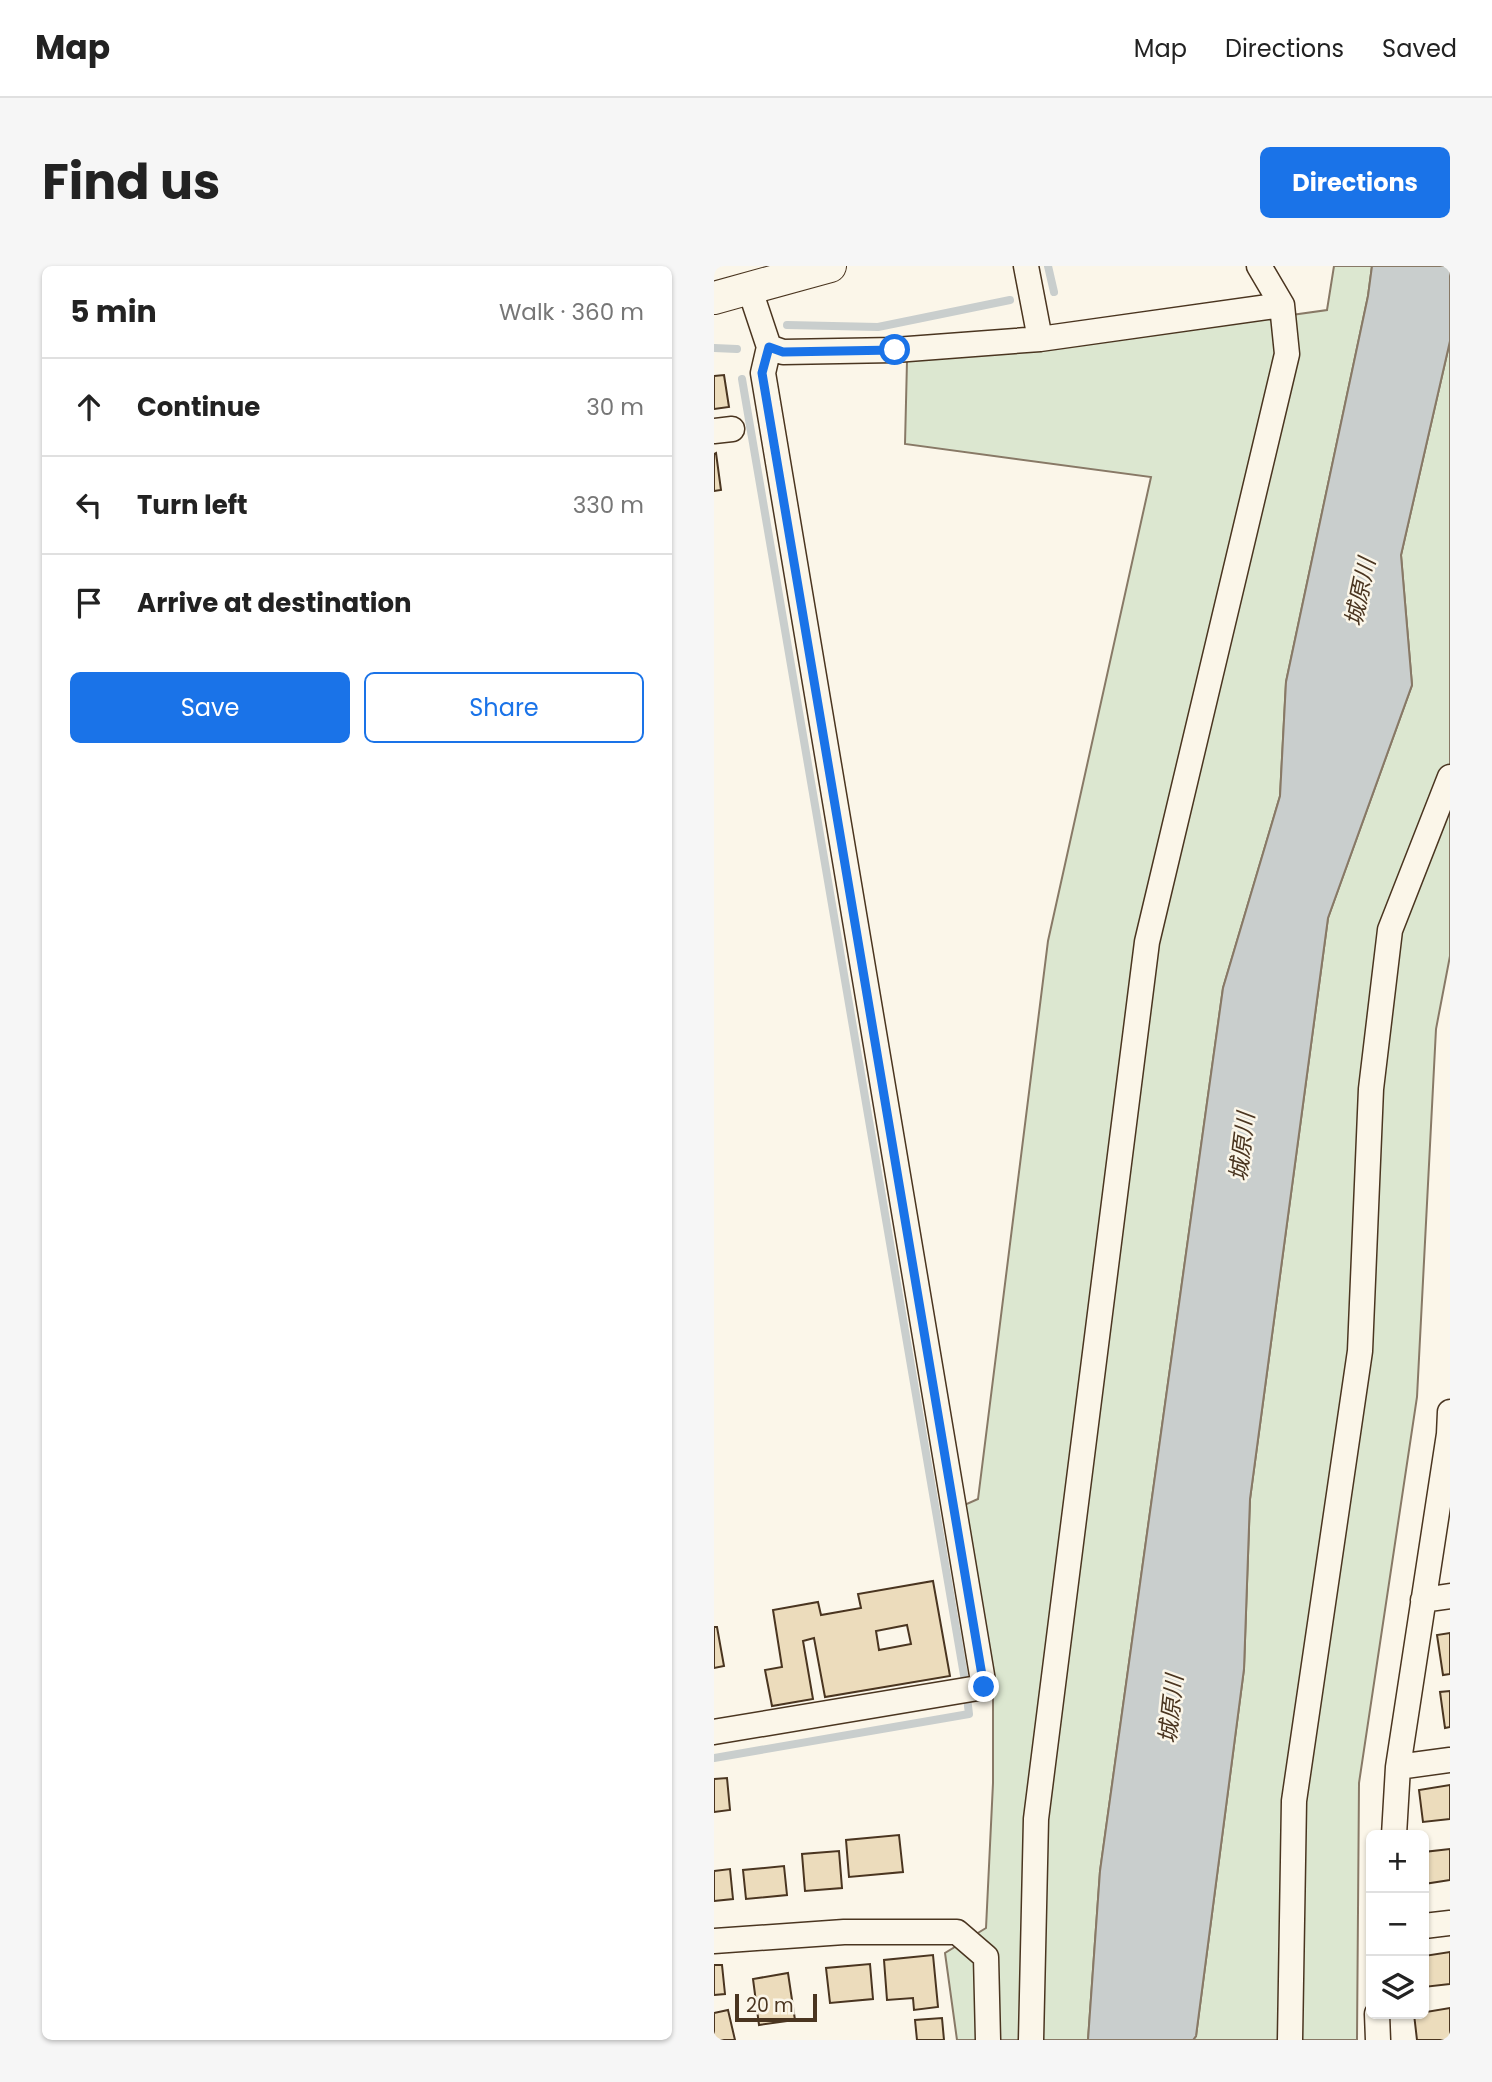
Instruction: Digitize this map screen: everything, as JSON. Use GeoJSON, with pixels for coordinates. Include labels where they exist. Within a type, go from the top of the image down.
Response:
{"type":"FeatureCollection","features":[{"type":"Feature","properties":{"kind":"street"},"geometry":{"type":"LineString","coordinates":[[714,298],[830,266]]}},
{"type":"Feature","properties":{"kind":"street"},"geometry":{"type":"LineString","coordinates":[[1026,266],[1040,339]]}},
{"type":"Feature","properties":{"kind":"street"},"geometry":{"type":"LineString","coordinates":[[1031,2040],[1037,1819],[1147,943],[1287,354],[1282,304],[1259,266]]}},
{"type":"Feature","properties":{"kind":"street"},"geometry":{"type":"LineString","coordinates":[[714,1732],[972,1689],[762,373],[769,347],[750,289]]}},
{"type":"Feature","properties":{"kind":"street"},"geometry":{"type":"LineString","coordinates":[[769,347],[783,352],[895,350],[1040,339],[1282,304]]}},
{"type":"Feature","properties":{"kind":"street"},"geometry":{"type":"LineString","coordinates":[[1290,2040],[1294,1801],[1360,1351],[1371,1088],[1390,930],[1450,777]]}},
{"type":"Feature","properties":{"kind":"street"},"geometry":{"type":"LineString","coordinates":[[1394,1830],[1398,1767],[1450,1427]]}},
{"type":"Feature","properties":{"kind":"street"},"geometry":{"type":"LineString","coordinates":[[1423,1600],[1450,1596]]}},
{"type":"Feature","properties":{"kind":"street"},"geometry":{"type":"LineString","coordinates":[[1398,1767],[1450,1759]]}},
{"type":"Feature","properties":{"kind":"street"},"geometry":{"type":"LineString","coordinates":[[1429,1925],[1450,1923]]}},
{"type":"Feature","properties":{"kind":"street"},"geometry":{"type":"LineString","coordinates":[[714,1941],[844,1932],[957,1932],[986,1957],[988,2040]]}},
{"type":"Feature","properties":{"kind":"street"},"geometry":{"type":"LineString","coordinates":[[1377,2019],[1378,2040]]}},
{"type":"Feature","properties":{"kind":"green space"},"geometry":{"type":"Polygon","coordinates":[[[1334,266],[1372,266],[1368,296],[1286,682],[1280,796],[1223,988],[1100,1871],[1088,2040],[957,2040],[945,1953],[986,1928],[993,1783],[993,1686],[962,1506],[978,1499],[1048,941],[1151,477],[905,444],[907,361],[1068,346],[1327,310],[1334,266]]]}},
{"type":"Feature","properties":{"kind":"green space"},"geometry":{"type":"Polygon","coordinates":[[[1450,341],[1450,956],[1436,1029],[1417,1397],[1359,1783],[1357,2040],[1193,2040],[1196,2036],[1244,1669],[1250,1499],[1328,918],[1412,685],[1401,555],[1450,341]]]}},
{"type":"Feature","properties":{"kind":"water","name":"城原川"},"geometry":{"type":"Polygon","coordinates":[[[1372,266],[1450,266],[1450,341],[1401,555],[1412,685],[1328,918],[1250,1499],[1244,1669],[1196,2036],[1193,2040],[1088,2040],[1100,1871],[1223,988],[1280,796],[1286,682],[1368,296],[1372,266]]]}},
{"type":"Feature","properties":{"kind":"building"},"geometry":{"type":"Polygon","coordinates":[[[724,375],[729,407],[714,409],[714,376],[724,375]]]}},
{"type":"Feature","properties":{"kind":"building"},"geometry":{"type":"Polygon","coordinates":[[[716,453],[721,490],[714,491],[714,454],[716,453]]]}},
{"type":"Feature","properties":{"kind":"building"},"geometry":{"type":"Polygon","coordinates":[[[933,1581],[950,1676],[825,1697],[814,1638],[803,1641],[813,1699],[772,1706],[765,1670],[782,1667],[773,1610],[818,1602],[821,1615],[861,1608],[858,1594],[933,1581]],[[907,1625],[876,1631],[879,1650],[911,1644],[907,1625]]]}},
{"type":"Feature","properties":{"kind":"building"},"geometry":{"type":"Polygon","coordinates":[[[714,1627],[717,1627],[724,1666],[714,1668],[714,1627]]]}},
{"type":"Feature","properties":{"kind":"building"},"geometry":{"type":"Polygon","coordinates":[[[1450,1633],[1450,1674],[1443,1675],[1437,1635],[1450,1633]]]}},
{"type":"Feature","properties":{"kind":"building"},"geometry":{"type":"Polygon","coordinates":[[[1450,1691],[1450,1727],[1445,1728],[1440,1692],[1450,1691]]]}},
{"type":"Feature","properties":{"kind":"building"},"geometry":{"type":"Polygon","coordinates":[[[727,1778],[730,1810],[714,1812],[714,1779],[727,1778]]]}},
{"type":"Feature","properties":{"kind":"building"},"geometry":{"type":"Polygon","coordinates":[[[1450,1785],[1450,1819],[1423,1822],[1419,1790],[1450,1785]]]}},
{"type":"Feature","properties":{"kind":"building"},"geometry":{"type":"Polygon","coordinates":[[[899,1835],[903,1872],[849,1877],[846,1840],[899,1835]]]}},
{"type":"Feature","properties":{"kind":"building"},"geometry":{"type":"Polygon","coordinates":[[[1450,1849],[1450,1880],[1429,1883],[1429,1851],[1450,1849]]]}},
{"type":"Feature","properties":{"kind":"building"},"geometry":{"type":"Polygon","coordinates":[[[839,1851],[842,1888],[805,1891],[802,1854],[839,1851]]]}},
{"type":"Feature","properties":{"kind":"building"},"geometry":{"type":"Polygon","coordinates":[[[784,1866],[787,1895],[746,1899],[743,1870],[784,1866]]]}},
{"type":"Feature","properties":{"kind":"building"},"geometry":{"type":"Polygon","coordinates":[[[730,1869],[733,1899],[714,1901],[714,1871],[730,1869]]]}},
{"type":"Feature","properties":{"kind":"building"},"geometry":{"type":"Polygon","coordinates":[[[1450,1952],[1450,1984],[1429,1986],[1429,1955],[1450,1952]]]}},
{"type":"Feature","properties":{"kind":"building"},"geometry":{"type":"Polygon","coordinates":[[[933,1955],[938,2007],[914,2010],[913,1998],[887,2000],[884,1960],[933,1955]]]}},
{"type":"Feature","properties":{"kind":"building"},"geometry":{"type":"Polygon","coordinates":[[[870,1964],[873,1999],[830,2003],[826,1968],[870,1964]]]}},
{"type":"Feature","properties":{"kind":"building"},"geometry":{"type":"Polygon","coordinates":[[[714,1965],[722,1965],[725,1994],[714,1995],[714,1965]]]}},
{"type":"Feature","properties":{"kind":"building"},"geometry":{"type":"Polygon","coordinates":[[[788,1973],[795,2020],[759,2025],[753,1979],[788,1973]]]}},
{"type":"Feature","properties":{"kind":"building"},"geometry":{"type":"Polygon","coordinates":[[[1450,2008],[1450,2040],[1417,2040],[1415,2019],[1429,2019],[1429,2012],[1450,2008]]]}},
{"type":"Feature","properties":{"kind":"building"},"geometry":{"type":"Polygon","coordinates":[[[728,2010],[735,2040],[714,2040],[714,2013],[728,2010]]]}},
{"type":"Feature","properties":{"kind":"building"},"geometry":{"type":"Polygon","coordinates":[[[942,2018],[944,2040],[917,2040],[915,2020],[942,2018]]]}},
{"type":"Feature","properties":{"kind":"waterway"},"geometry":{"type":"LineString","coordinates":[[1048,266],[1054,292]]}},
{"type":"Feature","properties":{"kind":"waterway"},"geometry":{"type":"LineString","coordinates":[[787,325],[878,327],[1010,300]]}},
{"type":"Feature","properties":{"kind":"waterway"},"geometry":{"type":"LineString","coordinates":[[714,348],[737,349]]}},
{"type":"Feature","properties":{"kind":"waterway"},"geometry":{"type":"LineString","coordinates":[[714,1758],[969,1714],[742,379]]}},
{"type":"Feature","properties":{"kind":"route"},"geometry":{"type":"LineString","coordinates":[[895,350],[783,352],[769,347],[762,373],[984,1687]]}}]}
